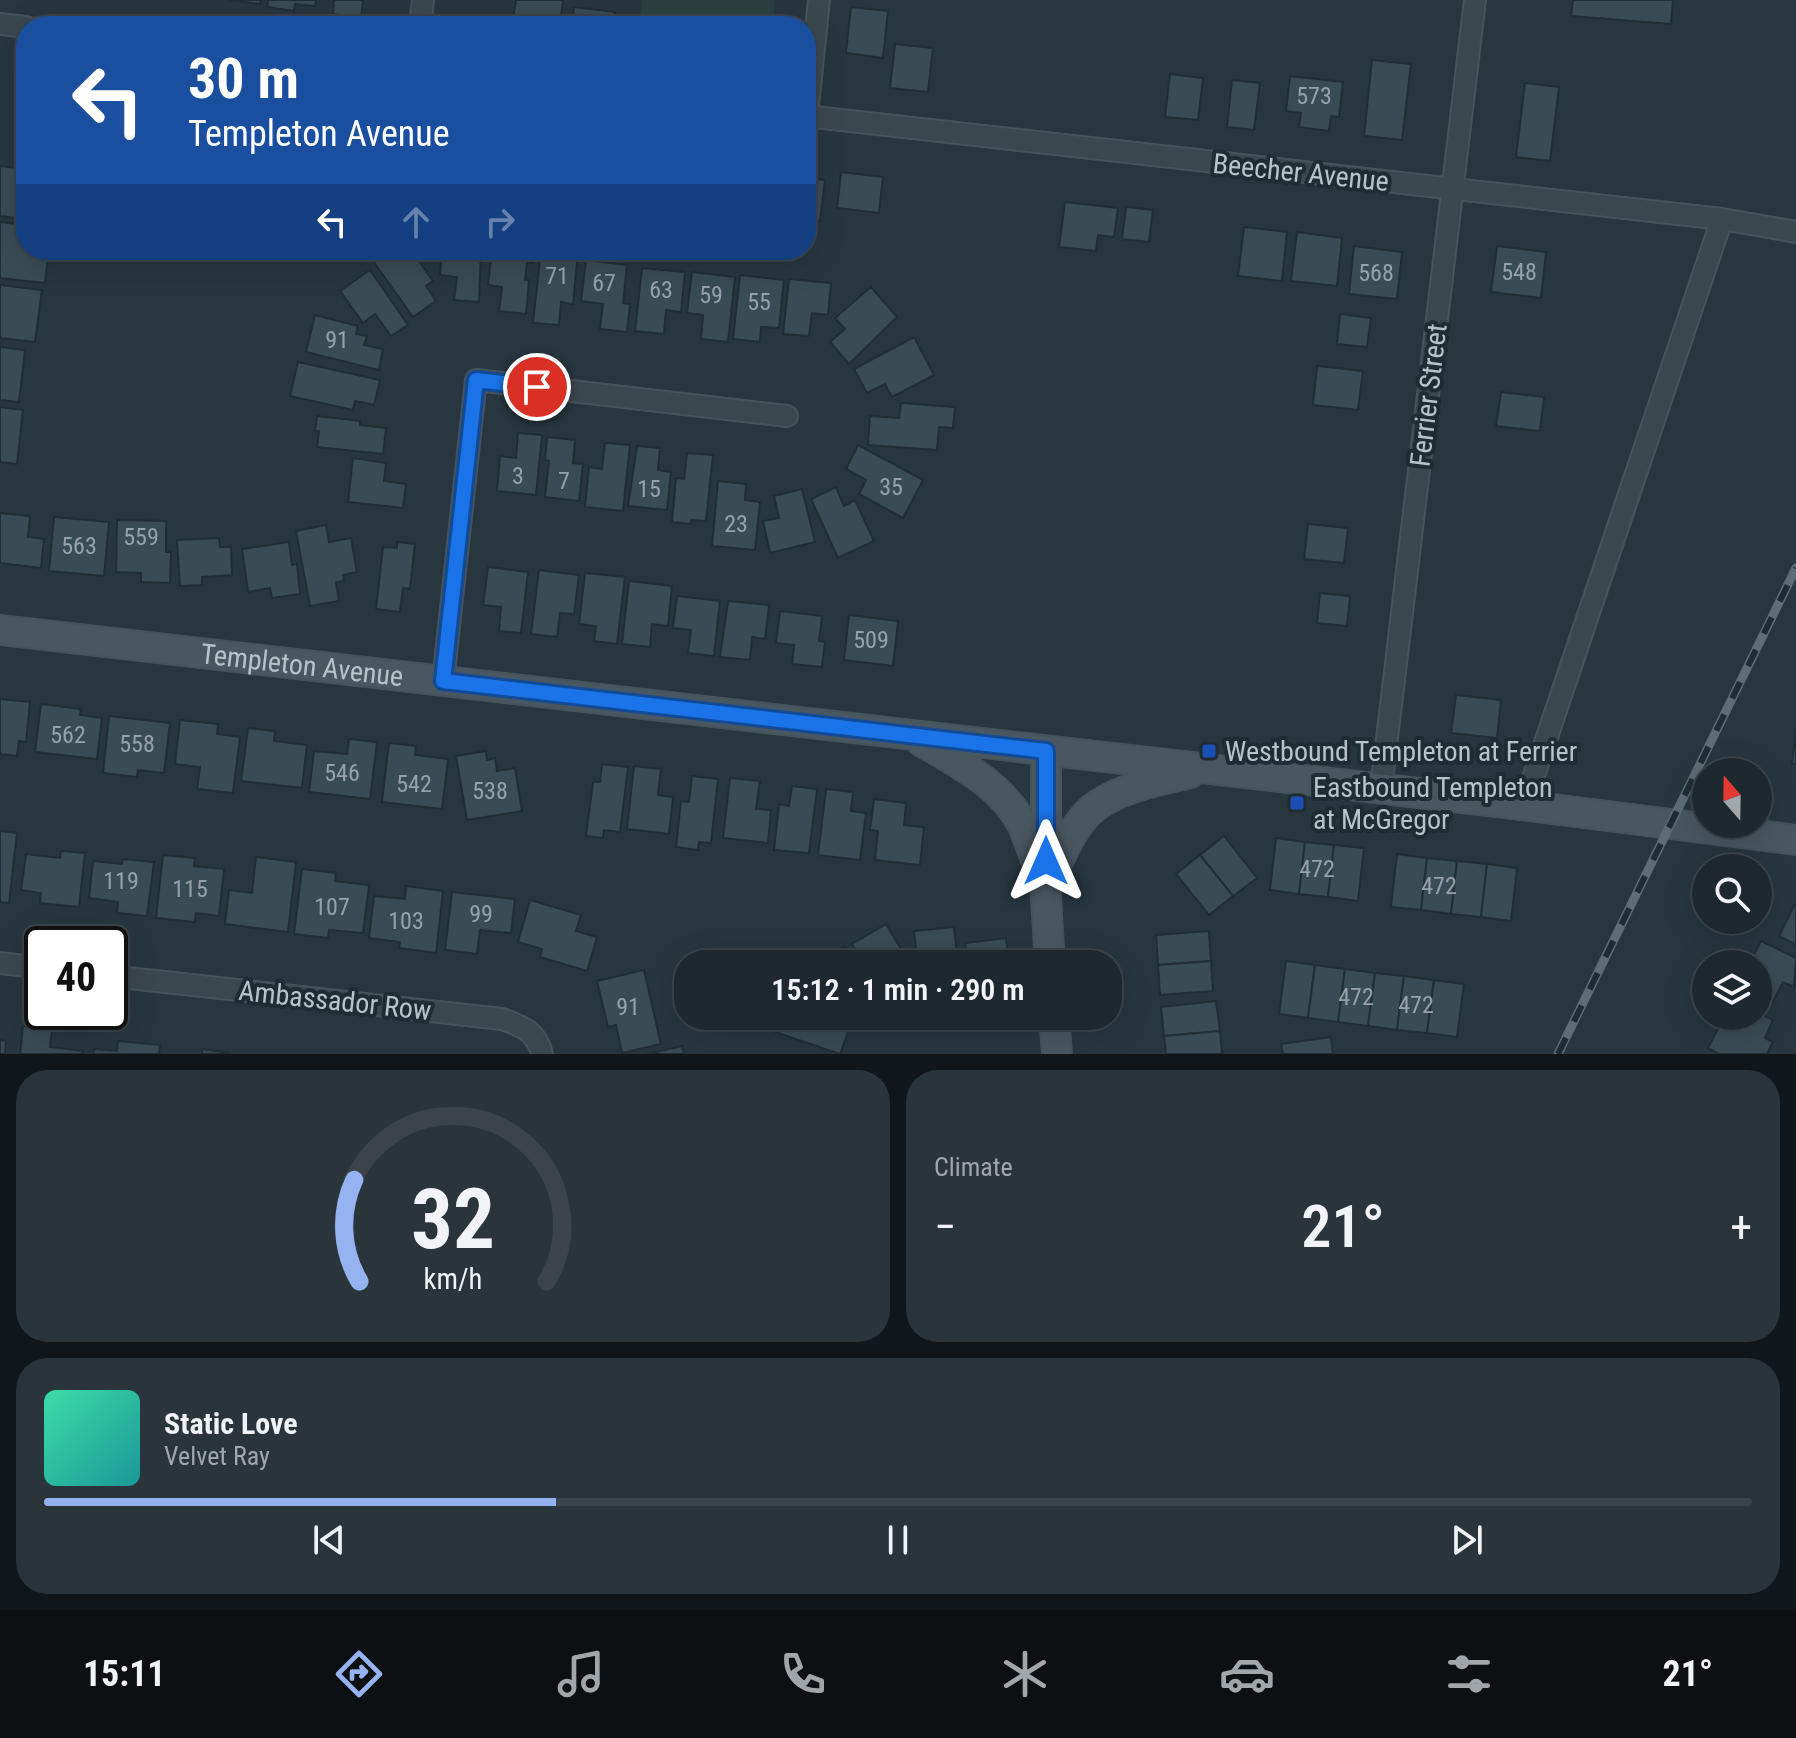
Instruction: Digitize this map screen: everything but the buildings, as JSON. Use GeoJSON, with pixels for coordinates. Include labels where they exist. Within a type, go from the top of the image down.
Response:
{"type":"FeatureCollection","features":[{"type":"Feature","properties":{"kind":"street"},"geometry":{"type":"LineString","coordinates":[[816,29],[819,0]]}},
{"type":"Feature","properties":{"kind":"street","name":"Ferrier Street"},"geometry":{"type":"LineString","coordinates":[[1381,789],[1475,0]]}},
{"type":"Feature","properties":{"kind":"street","name":"Beecher Avenue"},"geometry":{"type":"LineString","coordinates":[[816,117],[1722,219],[1796,232]]}},
{"type":"Feature","properties":{"kind":"street"},"geometry":{"type":"LineString","coordinates":[[1524,805],[1722,219]]}},
{"type":"Feature","properties":{"kind":"street"},"geometry":{"type":"LineString","coordinates":[[443,681],[476,380],[787,416]]}},
{"type":"Feature","properties":{"kind":"street","name":"Templeton Avenue"},"geometry":{"type":"LineString","coordinates":[[0,630],[1524,805],[1796,840]]}},
{"type":"Feature","properties":{"kind":"street"},"geometry":{"type":"LineString","coordinates":[[912,735],[968,769],[998,792],[1021,823],[1046,887]]}},
{"type":"Feature","properties":{"kind":"street"},"geometry":{"type":"LineString","coordinates":[[1046,751],[1049,950]]}},
{"type":"Feature","properties":{"kind":"street"},"geometry":{"type":"LineString","coordinates":[[1046,887],[1069,840],[1091,810],[1121,794],[1206,768]]}},
{"type":"Feature","properties":{"kind":"street"},"geometry":{"type":"LineString","coordinates":[[0,963],[24,966]]}},
{"type":"Feature","properties":{"kind":"street","name":"Ambassador Row"},"geometry":{"type":"LineString","coordinates":[[128,978],[502,1019],[526,1028],[539,1041],[542,1054]]}},
{"type":"Feature","properties":{"kind":"street"},"geometry":{"type":"LineString","coordinates":[[1055,1030],[1057,1054]]}},
{"type":"Feature","properties":{"kind":"green space"},"geometry":{"type":"Polygon","coordinates":[[[642,0],[775,0],[774,16],[640,16],[642,0]]]}},
{"type":"Feature","properties":{"kind":"railway"},"geometry":{"type":"LineString","coordinates":[[1558,1054],[1796,568]]}},
{"type":"Feature","properties":{"kind":"place","name":"Westbound Templeton at Ferrier"},"geometry":{"type":"Point","coordinates":[1209,751]}},
{"type":"Feature","properties":{"kind":"place","name":"Eastbound Templeton at McGregor"},"geometry":{"type":"Point","coordinates":[1297,803]}},
{"type":"Feature","properties":{"kind":"route"},"geometry":{"type":"LineString","coordinates":[[537,387],[476,380],[443,681],[1046,751],[1046,861]]}}]}
